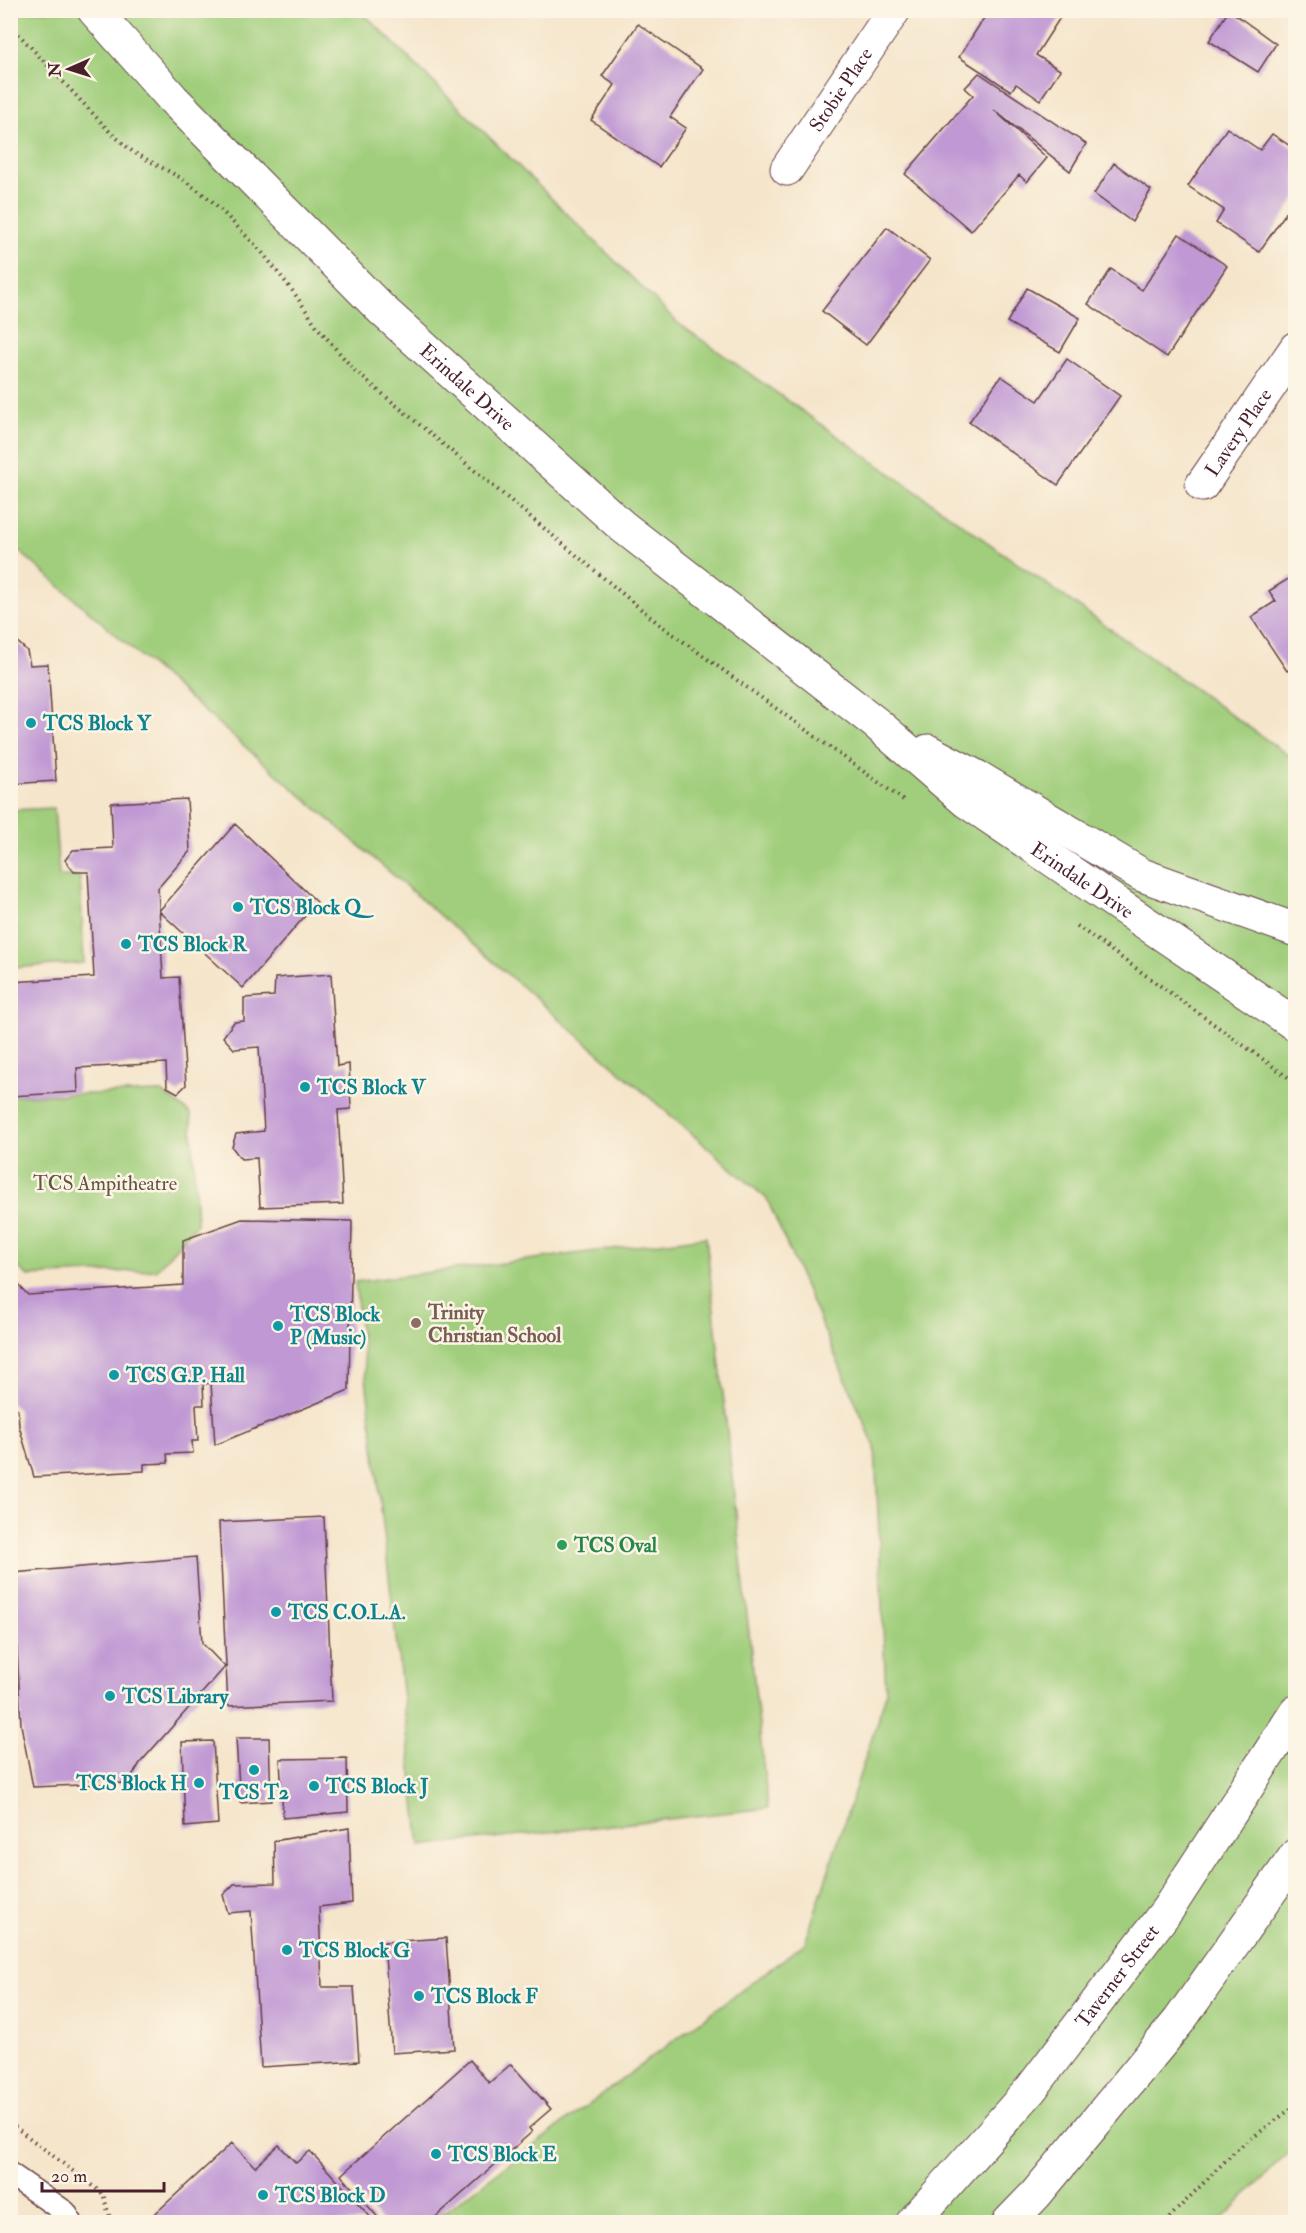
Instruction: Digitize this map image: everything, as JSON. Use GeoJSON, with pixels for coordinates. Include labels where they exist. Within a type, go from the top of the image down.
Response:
{"type":"FeatureCollection","features":[{"type":"Feature","properties":{"kind":"main road","name":"Erindale Drive"},"geometry":{"type":"LineString","coordinates":[[94,10],[172,99],[389,316],[622,526],[876,724],[966,801],[1296,1025]]}},
{"type":"Feature","properties":{"kind":"main road","name":"Stobie Place"},"geometry":{"type":"LineString","coordinates":[[787,169],[894,10]]}},
{"type":"Feature","properties":{"kind":"main road","name":"Lavery Place"},"geometry":{"type":"LineString","coordinates":[[1202,485],[1296,348]]}},
{"type":"Feature","properties":{"kind":"main road","name":"Erindale Drive"},"geometry":{"type":"LineString","coordinates":[[876,724],[979,778],[1142,875],[1296,930]]}},
{"type":"Feature","properties":{"kind":"main road","name":"Taverner Street"},"geometry":{"type":"LineString","coordinates":[[913,2223],[1031,2088],[1168,1909],[1296,1712]]}},
{"type":"Feature","properties":{"kind":"main road"},"geometry":{"type":"LineString","coordinates":[[1009,2223],[1036,2194],[1179,2020],[1296,1855]]}},
{"type":"Feature","properties":{"kind":"lane"},"geometry":{"type":"LineString","coordinates":[[10,2174],[65,2212],[71,2223]]}},
{"type":"Feature","properties":{"kind":"path"},"geometry":{"type":"LineString","coordinates":[[1165,2223],[1236,2150],[1296,2105]]}},
{"type":"Feature","properties":{"kind":"path"},"geometry":{"type":"LineString","coordinates":[[10,2123],[103,2194],[111,2223]]}},
{"type":"Feature","properties":{"kind":"green space"},"geometry":{"type":"Polygon","coordinates":[[[11,11],[361,11],[678,323],[1295,760],[1295,2146],[1219,2222],[431,2222],[805,1943],[886,1694],[875,1447],[767,1199],[11,544],[11,11]]]}},
{"type":"Feature","properties":{"kind":"green space"},"geometry":{"type":"Polygon","coordinates":[[[54,808],[59,876],[80,877],[84,963],[11,968],[11,810],[54,808]]]}},
{"type":"Feature","properties":{"kind":"green space","name":"TCS Ampitheatre"},"geometry":{"type":"Polygon","coordinates":[[[162,1092],[191,1114],[197,1224],[156,1270],[28,1276],[11,1261],[11,1096],[162,1092]]]}},
{"type":"Feature","properties":{"kind":"green space","name":"TCS Oval"},"geometry":{"type":"Polygon","coordinates":[[[706,1237],[768,1808],[420,1846],[355,1282],[706,1237]]]}},
{"type":"Feature","properties":{"kind":"building"},"geometry":{"type":"Polygon","coordinates":[[[989,10],[1065,10],[1036,55],[1060,70],[1040,100],[1016,84],[1011,91],[959,57],[989,10]]]}},
{"type":"Feature","properties":{"kind":"building"},"geometry":{"type":"Polygon","coordinates":[[[1229,10],[1276,44],[1258,72],[1209,41],[1229,10]]]}},
{"type":"Feature","properties":{"kind":"building"},"geometry":{"type":"Polygon","coordinates":[[[638,24],[703,69],[670,117],[686,128],[659,167],[591,120],[615,85],[602,76],[638,24]]]}},
{"type":"Feature","properties":{"kind":"building"},"geometry":{"type":"Polygon","coordinates":[[[979,73],[1086,144],[1070,171],[994,110],[1047,158],[1027,182],[1019,175],[971,231],[905,174],[973,95],[965,88],[979,73]]]}},
{"type":"Feature","properties":{"kind":"building"},"geometry":{"type":"Polygon","coordinates":[[[1227,128],[1260,150],[1272,134],[1296,150],[1296,198],[1259,252],[1216,223],[1224,210],[1188,186],[1227,128]]]}},
{"type":"Feature","properties":{"kind":"building"},"geometry":{"type":"Polygon","coordinates":[[[1114,163],[1151,190],[1132,222],[1094,194],[1114,163]]]}},
{"type":"Feature","properties":{"kind":"building"},"geometry":{"type":"Polygon","coordinates":[[[887,227],[930,260],[866,345],[822,311],[887,227]]]}},
{"type":"Feature","properties":{"kind":"building"},"geometry":{"type":"Polygon","coordinates":[[[1179,234],[1227,266],[1167,357],[1088,304],[1111,269],[1142,290],[1179,234]]]}},
{"type":"Feature","properties":{"kind":"building"},"geometry":{"type":"Polygon","coordinates":[[[1027,288],[1080,318],[1060,352],[1007,322],[1027,288]]]}},
{"type":"Feature","properties":{"kind":"building"},"geometry":{"type":"Polygon","coordinates":[[[1067,359],[1120,396],[1058,485],[969,422],[1001,376],[1038,401],[1067,359]]]}},
{"type":"Feature","properties":{"kind":"building"},"geometry":{"type":"Polygon","coordinates":[[[1296,574],[1296,666],[1287,671],[1251,617],[1276,601],[1269,591],[1296,574]]]}},
{"type":"Feature","properties":{"kind":"building","name":"TCS Block Y"},"geometry":{"type":"Polygon","coordinates":[[[10,635],[27,651],[30,665],[48,664],[56,781],[10,784],[10,635]]]}},
{"type":"Feature","properties":{"kind":"building","name":"TCS Block R"},"geometry":{"type":"Polygon","coordinates":[[[187,799],[190,851],[158,888],[163,978],[179,977],[186,1085],[178,1093],[167,1087],[166,1063],[77,1068],[78,1092],[11,1096],[10,982],[94,977],[88,872],[74,872],[65,860],[73,850],[113,848],[111,803],[187,799]]]}},
{"type":"Feature","properties":{"kind":"building","name":"TCS Block Q"},"geometry":{"type":"Polygon","coordinates":[[[235,824],[317,902],[243,988],[159,911],[235,824]]]}},
{"type":"Feature","properties":{"kind":"building","name":"TCS Block V"},"geometry":{"type":"Polygon","coordinates":[[[331,974],[337,1066],[349,1064],[351,1109],[338,1110],[343,1204],[260,1207],[257,1158],[241,1159],[232,1147],[236,1134],[264,1131],[259,1047],[234,1049],[223,1037],[234,1022],[244,1021],[244,998],[274,996],[275,978],[331,974]]]}},
{"type":"Feature","properties":{"kind":"building"},"geometry":{"type":"Polygon","coordinates":[[[242,1219],[352,1221],[349,1390],[215,1445],[211,1383],[203,1384],[204,1405],[196,1405],[198,1441],[192,1441],[193,1453],[167,1454],[168,1463],[144,1464],[144,1471],[34,1477],[19,1426],[18,1410],[10,1402],[10,1276],[28,1295],[183,1285],[183,1240],[242,1219]]]}},
{"type":"Feature","properties":{"kind":"building","name":"TCS C.O.L.A."},"geometry":{"type":"Polygon","coordinates":[[[324,1517],[332,1701],[228,1706],[219,1522],[324,1517]]]}},
{"type":"Feature","properties":{"kind":"building","name":"TCS Library"},"geometry":{"type":"Polygon","coordinates":[[[196,1557],[202,1643],[225,1667],[140,1763],[128,1783],[33,1787],[21,1725],[13,1573],[196,1557]]]}},
{"type":"Feature","properties":{"kind":"building","name":"TCS T2"},"geometry":{"type":"Polygon","coordinates":[[[236,1738],[269,1738],[271,1801],[240,1803],[236,1738]]]}},
{"type":"Feature","properties":{"kind":"building","name":"TCS Block H"},"geometry":{"type":"Polygon","coordinates":[[[213,1741],[218,1824],[185,1827],[182,1742],[213,1741]]]}},
{"type":"Feature","properties":{"kind":"building","name":"TCS Block J"},"geometry":{"type":"Polygon","coordinates":[[[347,1758],[348,1812],[283,1818],[280,1759],[347,1758]]]}},
{"type":"Feature","properties":{"kind":"building","name":"TCS Block G"},"geometry":{"type":"Polygon","coordinates":[[[349,1828],[352,1903],[319,1907],[322,1987],[354,1987],[359,2061],[261,2067],[251,1911],[228,1913],[223,1895],[234,1884],[275,1883],[274,1841],[349,1828]]]}},
{"type":"Feature","properties":{"kind":"building","name":"TCS Block F"},"geometry":{"type":"Polygon","coordinates":[[[446,1938],[454,2049],[392,2053],[384,1942],[446,1938]]]}},
{"type":"Feature","properties":{"kind":"building","name":"TCS Block E"},"geometry":{"type":"Polygon","coordinates":[[[470,2060],[489,2083],[511,2064],[551,2109],[529,2128],[532,2132],[430,2222],[382,2222],[341,2175],[470,2060]]]}},
{"type":"Feature","properties":{"kind":"building","name":"TCS Block D"},"geometry":{"type":"Polygon","coordinates":[[[232,2143],[255,2167],[279,2145],[296,2163],[310,2151],[375,2222],[146,2222],[232,2143]]]}},
{"type":"Feature","properties":{"kind":"place","name":"TCS Block Y"},"geometry":{"type":"Point","coordinates":[31,723]}},
{"type":"Feature","properties":{"kind":"place","name":"TCS Block Q"},"geometry":{"type":"Point","coordinates":[238,907]}},
{"type":"Feature","properties":{"kind":"place","name":"TCS Block R"},"geometry":{"type":"Point","coordinates":[126,944]}},
{"type":"Feature","properties":{"kind":"place","name":"TCS Block V"},"geometry":{"type":"Point","coordinates":[305,1087]}},
{"type":"Feature","properties":{"kind":"place","name":"Trinity Christian School"},"geometry":{"type":"Point","coordinates":[416,1323]}},
{"type":"Feature","properties":{"kind":"place","name":"TCS Block P (Music)"},"geometry":{"type":"Point","coordinates":[278,1326]}},
{"type":"Feature","properties":{"kind":"place","name":"TCS G.P. Hall"},"geometry":{"type":"Point","coordinates":[114,1375]}},
{"type":"Feature","properties":{"kind":"place","name":"TCS Oval"},"geometry":{"type":"Point","coordinates":[562,1545]}},
{"type":"Feature","properties":{"kind":"place","name":"TCS C.O.L.A."},"geometry":{"type":"Point","coordinates":[276,1612]}},
{"type":"Feature","properties":{"kind":"place","name":"TCS Library"},"geometry":{"type":"Point","coordinates":[110,1696]}},
{"type":"Feature","properties":{"kind":"place","name":"TCS T2"},"geometry":{"type":"Point","coordinates":[254,1770]}},
{"type":"Feature","properties":{"kind":"place","name":"TCS Block H"},"geometry":{"type":"Point","coordinates":[199,1783]}},
{"type":"Feature","properties":{"kind":"place","name":"TCS Block J"},"geometry":{"type":"Point","coordinates":[314,1786]}},
{"type":"Feature","properties":{"kind":"place","name":"TCS Block G"},"geometry":{"type":"Point","coordinates":[287,1950]}},
{"type":"Feature","properties":{"kind":"place","name":"TCS Block F"},"geometry":{"type":"Point","coordinates":[419,1996]}},
{"type":"Feature","properties":{"kind":"place","name":"TCS Block E"},"geometry":{"type":"Point","coordinates":[436,2154]}},
{"type":"Feature","properties":{"kind":"place","name":"TCS Block D"},"geometry":{"type":"Point","coordinates":[263,2195]}}]}
